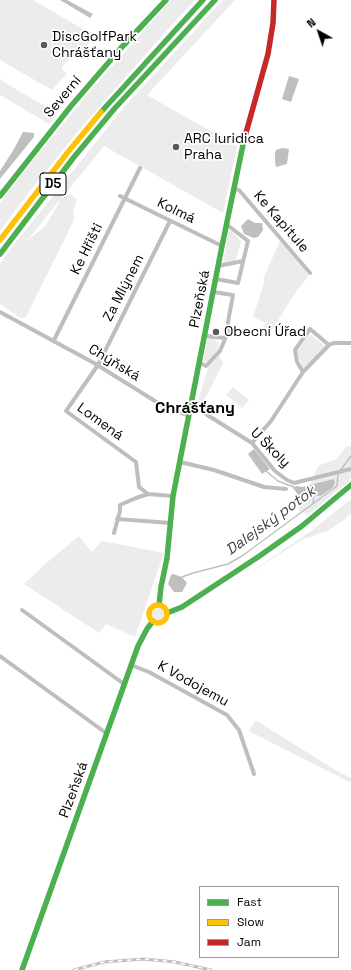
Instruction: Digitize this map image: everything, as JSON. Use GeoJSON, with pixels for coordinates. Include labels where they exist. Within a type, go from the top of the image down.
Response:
{"type":"FeatureCollection","features":[{"type":"Feature","properties":{"kind":"main road","name":"Severní"},"geometry":{"type":"LineString","coordinates":[[0,196],[76,100],[166,0]]}},
{"type":"Feature","properties":{"kind":"main road","name":"D5"},"geometry":{"type":"LineString","coordinates":[[0,240],[109,102],[203,0]]}},
{"type":"Feature","properties":{"kind":"main road","name":"D5"},"geometry":{"type":"LineString","coordinates":[[0,254],[59,176],[115,108],[215,0]]}},
{"type":"Feature","properties":{"kind":"main road","name":"Plzeňská"},"geometry":{"type":"LineString","coordinates":[[167,613],[164,620],[159,623],[154,621],[150,616],[150,610],[154,606],[159,605],[161,587],[168,558],[173,496],[214,292],[226,224],[246,132],[268,54],[273,22],[274,0]]}},
{"type":"Feature","properties":{"kind":"main road"},"geometry":{"type":"LineString","coordinates":[[159,605],[165,607],[167,613],[182,607],[302,526],[351,485]]}},
{"type":"Feature","properties":{"kind":"main road","name":"Plzeňská"},"geometry":{"type":"LineString","coordinates":[[22,970],[131,665],[143,636],[154,621]]}},
{"type":"Feature","properties":{"kind":"street","name":"Ke Hřišti"},"geometry":{"type":"LineString","coordinates":[[54,340],[140,168]]}},
{"type":"Feature","properties":{"kind":"street","name":"Ke Kapitule"},"geometry":{"type":"LineString","coordinates":[[234,189],[242,192],[310,273]]}},
{"type":"Feature","properties":{"kind":"street","name":"Kolmá"},"geometry":{"type":"LineString","coordinates":[[120,196],[222,246]]}},
{"type":"Feature","properties":{"kind":"street","name":"Za Mlýnem"},"geometry":{"type":"LineString","coordinates":[[98,365],[170,221]]}},
{"type":"Feature","properties":{"kind":"street"},"geometry":{"type":"LineString","coordinates":[[216,279],[238,283],[248,241],[226,224]]}},
{"type":"Feature","properties":{"kind":"street"},"geometry":{"type":"LineString","coordinates":[[218,266],[243,261]]}},
{"type":"Feature","properties":{"kind":"street"},"geometry":{"type":"LineString","coordinates":[[200,363],[206,366],[220,351],[228,332],[228,322],[233,295],[214,292]]}},
{"type":"Feature","properties":{"kind":"street","name":"Chýňská"},"geometry":{"type":"LineString","coordinates":[[0,312],[98,365],[163,406],[189,416]]}},
{"type":"Feature","properties":{"kind":"street"},"geometry":{"type":"LineString","coordinates":[[303,372],[297,362],[295,350],[310,328],[329,345]]}},
{"type":"Feature","properties":{"kind":"street"},"geometry":{"type":"LineString","coordinates":[[205,336],[225,338]]}},
{"type":"Feature","properties":{"kind":"street"},"geometry":{"type":"LineString","coordinates":[[252,443],[271,421],[303,372],[329,345],[334,343],[351,343]]}},
{"type":"Feature","properties":{"kind":"street","name":"Lomená"},"geometry":{"type":"LineString","coordinates":[[98,365],[66,411],[136,462],[139,487],[148,494]]}},
{"type":"Feature","properties":{"kind":"street","name":"U Školy"},"geometry":{"type":"LineString","coordinates":[[201,411],[252,443],[275,471],[287,480],[294,483],[351,469]]}},
{"type":"Feature","properties":{"kind":"street"},"geometry":{"type":"LineString","coordinates":[[180,462],[214,470],[264,487],[286,489]]}},
{"type":"Feature","properties":{"kind":"street"},"geometry":{"type":"LineString","coordinates":[[114,533],[120,506],[148,494],[173,496]]}},
{"type":"Feature","properties":{"kind":"street"},"geometry":{"type":"LineString","coordinates":[[117,519],[171,523]]}},
{"type":"Feature","properties":{"kind":"street"},"geometry":{"type":"LineString","coordinates":[[22,610],[124,684]]}},
{"type":"Feature","properties":{"kind":"street"},"geometry":{"type":"LineString","coordinates":[[0,657],[106,733]]}},
{"type":"Feature","properties":{"kind":"street","name":"K Vodojemu"},"geometry":{"type":"LineString","coordinates":[[131,665],[149,672],[227,715],[239,730],[254,774]]}},
{"type":"Feature","properties":{"kind":"shaded area","name":"DiscGolfPark Chrášťany"},"geometry":{"type":"Polygon","coordinates":[[[0,0],[33,0],[98,38],[94,38],[78,56],[75,53],[61,68],[67,74],[52,90],[0,60],[0,0]]]}},
{"type":"Feature","properties":{"kind":"shaded area"},"geometry":{"type":"Polygon","coordinates":[[[60,0],[67,0],[93,14],[90,18],[60,0]]]}},
{"type":"Feature","properties":{"kind":"shaded area"},"geometry":{"type":"Polygon","coordinates":[[[171,0],[195,0],[85,123],[28,193],[0,231],[0,203],[92,89],[171,0]]]}},
{"type":"Feature","properties":{"kind":"shaded area"},"geometry":{"type":"Polygon","coordinates":[[[223,0],[235,0],[147,95],[237,146],[223,213],[104,146],[61,199],[70,194],[77,200],[73,212],[73,222],[26,317],[19,317],[0,304],[0,264],[124,107],[223,0]],[[60,201],[27,241],[46,225],[60,201]]]}},
{"type":"Feature","properties":{"kind":"shaded area"},"geometry":{"type":"Polygon","coordinates":[[[289,76],[299,79],[291,102],[282,99],[289,76]]]}},
{"type":"Feature","properties":{"kind":"shaded area"},"geometry":{"type":"Polygon","coordinates":[[[0,79],[58,113],[49,124],[0,95],[0,79]]]}},
{"type":"Feature","properties":{"kind":"shaded area"},"geometry":{"type":"Polygon","coordinates":[[[23,132],[34,133],[34,137],[0,179],[0,171],[23,132]]]}},
{"type":"Feature","properties":{"kind":"shaded area"},"geometry":{"type":"Polygon","coordinates":[[[282,148],[289,149],[287,164],[276,167],[275,153],[276,150],[282,148]]]}},
{"type":"Feature","properties":{"kind":"shaded area"},"geometry":{"type":"Polygon","coordinates":[[[248,219],[255,223],[262,223],[263,230],[258,237],[254,238],[244,234],[241,226],[248,219]]]}},
{"type":"Feature","properties":{"kind":"shaded area"},"geometry":{"type":"Polygon","coordinates":[[[231,231],[241,241],[236,260],[232,263],[223,263],[228,232],[231,231]]]}},
{"type":"Feature","properties":{"kind":"shaded area"},"geometry":{"type":"Polygon","coordinates":[[[280,241],[308,276],[293,296],[271,332],[263,326],[266,323],[253,317],[265,280],[263,279],[280,241]]]}},
{"type":"Feature","properties":{"kind":"shaded area"},"geometry":{"type":"Polygon","coordinates":[[[310,334],[325,346],[303,369],[297,352],[310,334]]]}},
{"type":"Feature","properties":{"kind":"shaded area"},"geometry":{"type":"Polygon","coordinates":[[[208,338],[214,339],[219,343],[218,351],[209,362],[203,362],[208,338]]]}},
{"type":"Feature","properties":{"kind":"shaded area"},"geometry":{"type":"Polygon","coordinates":[[[219,355],[223,363],[200,409],[197,404],[209,365],[219,355]]]}},
{"type":"Feature","properties":{"kind":"shaded area"},"geometry":{"type":"Polygon","coordinates":[[[233,387],[249,400],[242,408],[226,395],[233,387]]]}},
{"type":"Feature","properties":{"kind":"shaded area"},"geometry":{"type":"Polygon","coordinates":[[[347,446],[351,446],[351,476],[349,481],[308,515],[299,511],[297,498],[310,485],[318,466],[336,459],[347,446]]]}},
{"type":"Feature","properties":{"kind":"shaded area"},"geometry":{"type":"Polygon","coordinates":[[[254,449],[270,469],[262,474],[248,454],[254,449]]]}},
{"type":"Feature","properties":{"kind":"shaded area"},"geometry":{"type":"Polygon","coordinates":[[[334,479],[335,483],[333,487],[320,496],[299,496],[293,488],[296,486],[302,487],[334,479]]]}},
{"type":"Feature","properties":{"kind":"shaded area"},"geometry":{"type":"Polygon","coordinates":[[[351,499],[351,514],[344,520],[329,530],[302,540],[248,574],[311,531],[351,499]]]}},
{"type":"Feature","properties":{"kind":"shaded area"},"geometry":{"type":"Polygon","coordinates":[[[79,536],[92,552],[102,541],[164,553],[135,637],[106,624],[99,633],[24,584],[79,536]]]}},
{"type":"Feature","properties":{"kind":"shaded area"},"geometry":{"type":"Polygon","coordinates":[[[173,574],[182,577],[187,583],[182,592],[174,592],[168,584],[171,575],[173,574]]]}},
{"type":"Feature","properties":{"kind":"shaded area"},"geometry":{"type":"Polygon","coordinates":[[[156,608],[160,608],[164,614],[160,620],[156,620],[152,616],[152,612],[156,608]]]}},
{"type":"Feature","properties":{"kind":"shaded area"},"geometry":{"type":"Polygon","coordinates":[[[257,721],[337,771],[351,778],[351,783],[249,731],[254,722],[257,721]]]}},
{"type":"Feature","properties":{"kind":"waterway","name":"Dalejský potok"},"geometry":{"type":"LineString","coordinates":[[340,471],[351,456]]}},
{"type":"Feature","properties":{"kind":"waterway"},"geometry":{"type":"LineString","coordinates":[[266,471],[278,481],[296,488]]}},
{"type":"Feature","properties":{"kind":"waterway","name":"Dalejský potok"},"geometry":{"type":"LineString","coordinates":[[182,577],[228,564],[242,556],[337,486],[338,474]]}},
{"type":"Feature","properties":{"kind":"waterway","name":"Dalejský potok"},"geometry":{"type":"LineString","coordinates":[[313,504],[314,494]]}},
{"type":"Feature","properties":{"kind":"railway"},"geometry":{"type":"LineString","coordinates":[[74,970],[104,962],[144,959],[175,962],[211,970]]}},
{"type":"Feature","properties":{"kind":"traffic: fast"},"geometry":{"type":"LineString","coordinates":[[0,196],[71,106],[121,48],[166,0]]}},
{"type":"Feature","properties":{"kind":"traffic: fast"},"geometry":{"type":"LineString","coordinates":[[101,112],[203,0]]}},
{"type":"Feature","properties":{"kind":"traffic: fast"},"geometry":{"type":"LineString","coordinates":[[0,254],[74,157],[115,108],[215,0]]}},
{"type":"Feature","properties":{"kind":"traffic: fast"},"geometry":{"type":"LineString","coordinates":[[159,605],[167,558],[173,496],[244,140]]}},
{"type":"Feature","properties":{"kind":"traffic: fast"},"geometry":{"type":"LineString","coordinates":[[167,613],[182,607],[258,557],[302,526],[351,485]]}},
{"type":"Feature","properties":{"kind":"traffic: fast"},"geometry":{"type":"LineString","coordinates":[[22,970],[138,646],[153,621]]}},
{"type":"Feature","properties":{"kind":"traffic: slow"},"geometry":{"type":"LineString","coordinates":[[0,240],[101,112]]}},
{"type":"Feature","properties":{"kind":"traffic: slow"},"geometry":{"type":"LineString","coordinates":[[158,605],[164,608],[167,614],[164,620],[158,623],[152,620],[149,614],[152,608],[158,605]]}},
{"type":"Feature","properties":{"kind":"traffic: jam"},"geometry":{"type":"LineString","coordinates":[[244,140],[268,54],[273,23],[274,0]]}},
{"type":"Feature","properties":{"kind":"place","name":"DiscGolfPark Chrášťany"},"geometry":{"type":"Point","coordinates":[44,45]}},
{"type":"Feature","properties":{"kind":"place","name":"ARC Iuridica Praha"},"geometry":{"type":"Point","coordinates":[176,147]}},
{"type":"Feature","properties":{"kind":"place","name":"Obecní Úřad"},"geometry":{"type":"Point","coordinates":[216,332]}},
{"type":"Feature","properties":{"kind":"district","name":"Chrášťany"},"geometry":{"type":"Point","coordinates":[195,409]}}]}
